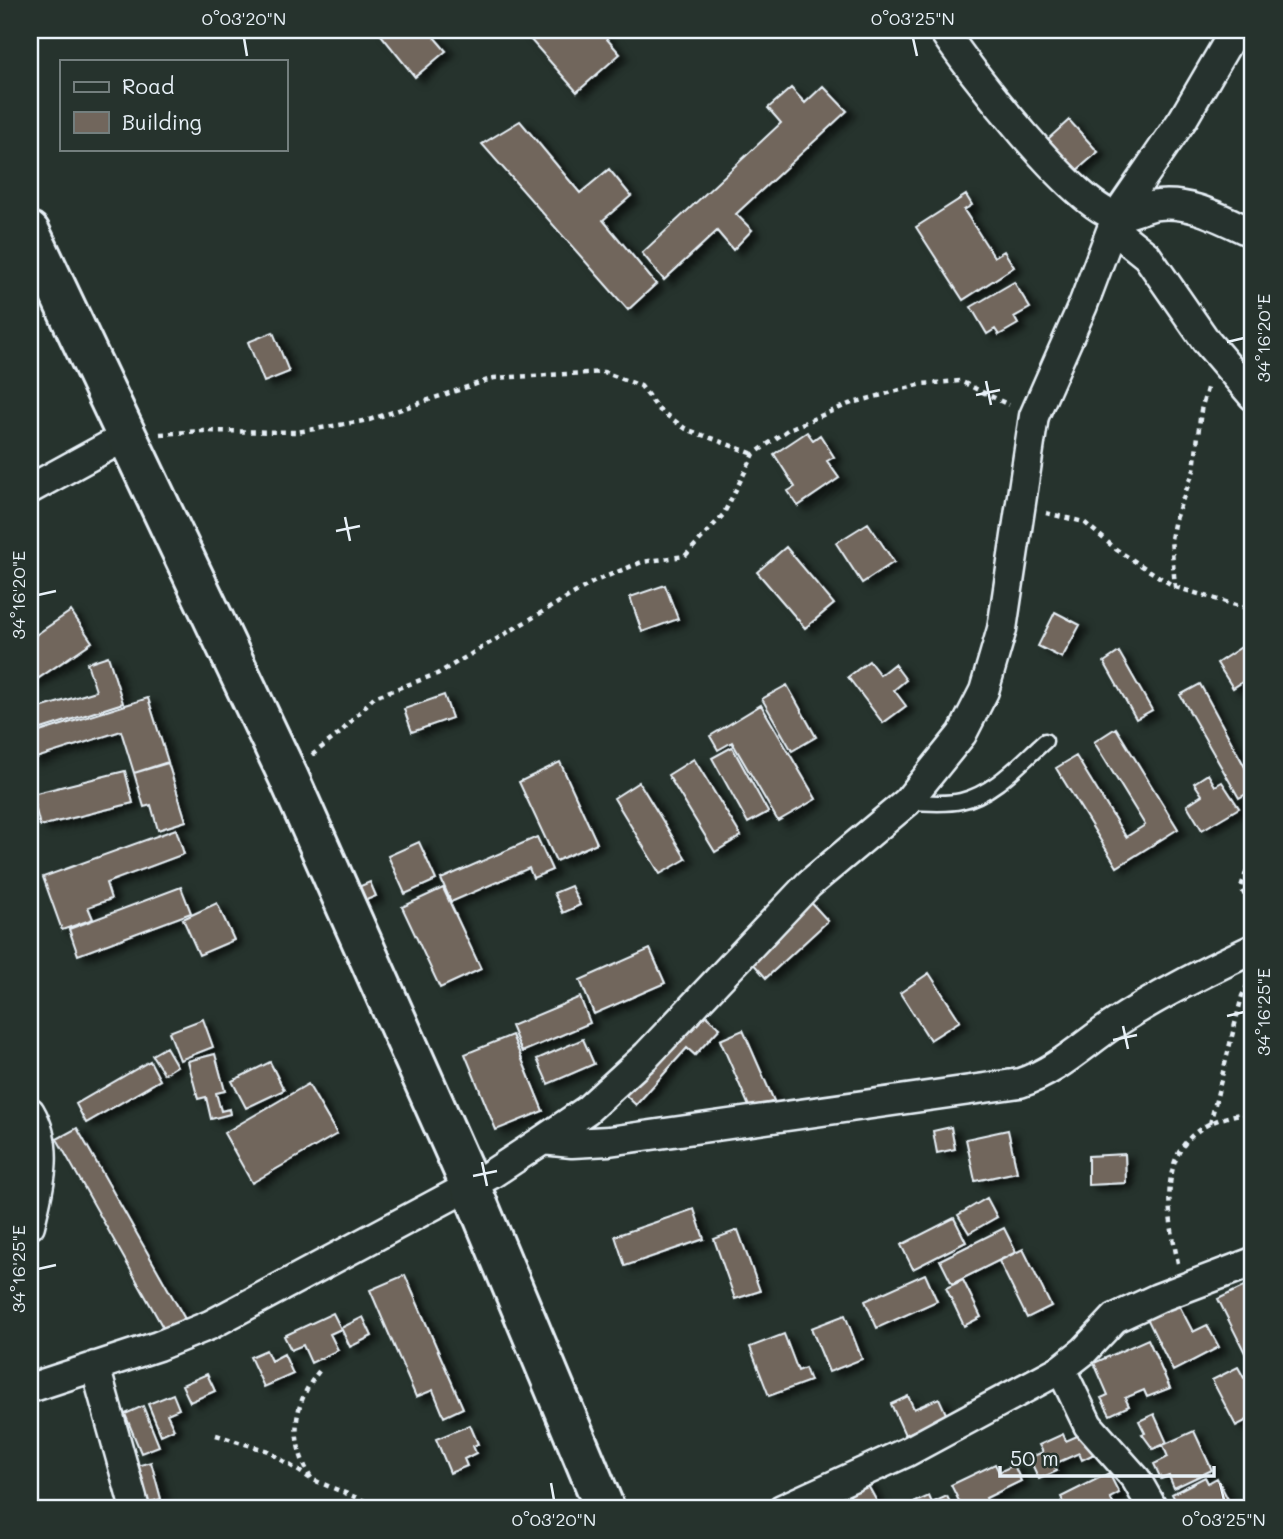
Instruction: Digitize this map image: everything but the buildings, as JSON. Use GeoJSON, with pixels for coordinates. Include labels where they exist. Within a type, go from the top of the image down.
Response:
{"type":"FeatureCollection","features":[{"type":"Feature","properties":{"kind":"street"},"geometry":{"type":"LineString","coordinates":[[943,30],[1045,158],[1080,194],[1114,221],[1147,256],[1216,354],[1253,396]]}},
{"type":"Feature","properties":{"kind":"street"},"geometry":{"type":"LineString","coordinates":[[30,1388],[210,1325],[470,1185],[587,1110],[639,1063],[809,884],[907,802],[962,734],[984,691],[1002,629],[1034,416],[1083,304],[1114,221],[1182,119],[1235,30]]}},
{"type":"Feature","properties":{"kind":"street"},"geometry":{"type":"LineString","coordinates":[[1114,221],[1156,205],[1176,203],[1253,233]]}},
{"type":"Feature","properties":{"kind":"street"},"geometry":{"type":"LineString","coordinates":[[30,232],[289,778],[470,1185],[606,1509]]}},
{"type":"Feature","properties":{"kind":"street"},"geometry":{"type":"LineString","coordinates":[[30,489],[125,437]]}},
{"type":"Feature","properties":{"kind":"street"},"geometry":{"type":"LineString","coordinates":[[542,1140],[609,1140],[1020,1083],[1060,1063],[1111,1026],[1162,995],[1253,949]]}},
{"type":"Feature","properties":{"kind":"street"},"geometry":{"type":"LineString","coordinates":[[30,1112],[39,1129],[42,1172],[30,1225]]}},
{"type":"Feature","properties":{"kind":"street"},"geometry":{"type":"LineString","coordinates":[[782,1509],[907,1452],[1061,1369],[1084,1351],[1115,1318],[1183,1288],[1253,1262]]}},
{"type":"Feature","properties":{"kind":"street"},"geometry":{"type":"LineString","coordinates":[[95,1366],[135,1509]]}},
{"type":"Feature","properties":{"kind":"street"},"geometry":{"type":"LineString","coordinates":[[1061,1369],[1088,1425],[1136,1479],[1153,1509]]}},
{"type":"Feature","properties":{"kind":"lane"},"geometry":{"type":"LineString","coordinates":[[907,802],[953,802],[975,797],[996,783],[1045,741]]}},
{"type":"Feature","properties":{"kind":"path"},"geometry":{"type":"LineString","coordinates":[[1175,587],[1171,539],[1175,519],[1194,470],[1201,410],[1216,354]]}},
{"type":"Feature","properties":{"kind":"path"},"geometry":{"type":"LineString","coordinates":[[125,437],[201,431],[298,432],[369,420],[494,378],[604,372],[641,386],[658,409],[686,429],[754,454]]}},
{"type":"Feature","properties":{"kind":"path"},"geometry":{"type":"LineString","coordinates":[[289,778],[340,733],[374,697],[437,674],[496,636],[595,581],[642,562],[685,556],[723,514],[754,454],[789,429],[849,404],[922,384],[960,381],[1034,416]]}},
{"type":"Feature","properties":{"kind":"path"},"geometry":{"type":"LineString","coordinates":[[1019,506],[1084,522],[1117,550],[1175,587],[1253,610]]}},
{"type":"Feature","properties":{"kind":"path"},"geometry":{"type":"LineString","coordinates":[[1253,853],[1241,887],[1253,914]]}},
{"type":"Feature","properties":{"kind":"path"},"geometry":{"type":"LineString","coordinates":[[1209,1124],[1242,996],[1253,974]]}},
{"type":"Feature","properties":{"kind":"path"},"geometry":{"type":"LineString","coordinates":[[1183,1288],[1168,1212],[1175,1156],[1182,1144],[1209,1124],[1226,1116],[1253,1112]]}},
{"type":"Feature","properties":{"kind":"path"},"geometry":{"type":"LineString","coordinates":[[311,1479],[298,1455],[297,1417],[306,1387],[320,1370]]}},
{"type":"Feature","properties":{"kind":"path"},"geometry":{"type":"LineString","coordinates":[[216,1435],[268,1451],[311,1479],[384,1509]]}}]}
